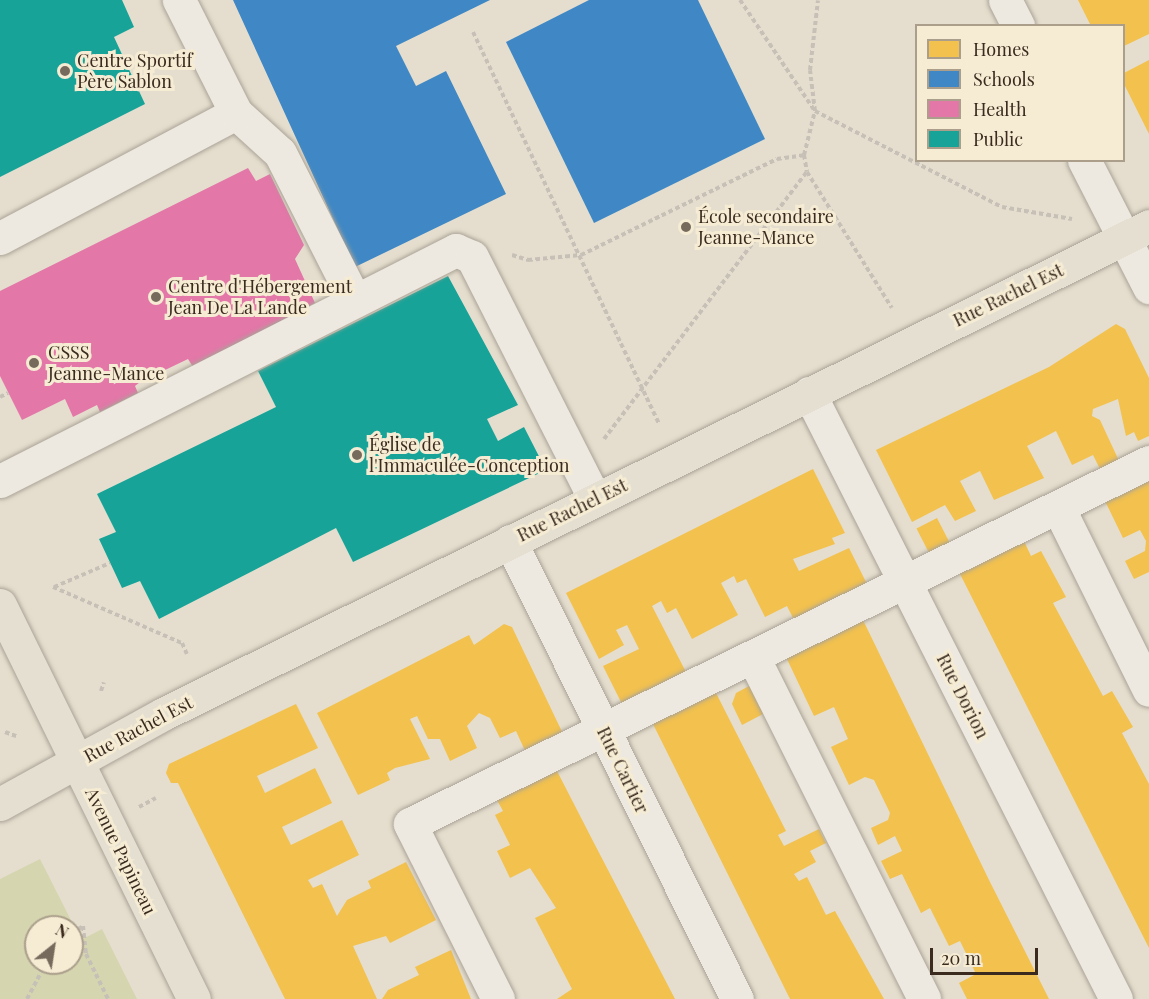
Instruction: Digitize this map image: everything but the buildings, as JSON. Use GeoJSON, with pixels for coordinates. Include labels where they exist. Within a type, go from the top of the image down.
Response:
{"type":"FeatureCollection","features":[{"type":"Feature","properties":{"kind":"main road","name":"Rue Rachel Est"},"geometry":{"type":"LineString","coordinates":[[0,804],[77,762],[595,498],[1137,232]]}},
{"type":"Feature","properties":{"kind":"main road","name":"Avenue Papineau"},"geometry":{"type":"LineString","coordinates":[[0,605],[194,999]]}},
{"type":"Feature","properties":{"kind":"street"},"geometry":{"type":"LineString","coordinates":[[179,0],[236,113],[280,153],[354,299]]}},
{"type":"Feature","properties":{"kind":"street"},"geometry":{"type":"LineString","coordinates":[[1005,0],[1016,24]]}},
{"type":"Feature","properties":{"kind":"street"},"geometry":{"type":"LineString","coordinates":[[0,238],[236,113]]}},
{"type":"Feature","properties":{"kind":"street"},"geometry":{"type":"LineString","coordinates":[[1085,162],[1137,232],[1149,287]]}},
{"type":"Feature","properties":{"kind":"street"},"geometry":{"type":"LineString","coordinates":[[0,481],[354,299],[456,250],[472,257],[595,498]]}},
{"type":"Feature","properties":{"kind":"street","name":"Rue Dorion"},"geometry":{"type":"LineString","coordinates":[[809,393],[1116,999]]}},
{"type":"Feature","properties":{"kind":"street"},"geometry":{"type":"LineString","coordinates":[[498,999],[410,824],[1149,462]]}},
{"type":"Feature","properties":{"kind":"street"},"geometry":{"type":"LineString","coordinates":[[1058,507],[1149,690]]}},
{"type":"Feature","properties":{"kind":"street","name":"Rue Cartier"},"geometry":{"type":"LineString","coordinates":[[510,541],[737,999]]}},
{"type":"Feature","properties":{"kind":"street"},"geometry":{"type":"LineString","coordinates":[[753,657],[924,999]]}},
{"type":"Feature","properties":{"kind":"path"},"geometry":{"type":"LineString","coordinates":[[740,0],[815,111],[1002,207],[1072,219]]}},
{"type":"Feature","properties":{"kind":"path"},"geometry":{"type":"LineString","coordinates":[[818,0],[810,70],[815,111],[804,155],[807,172],[892,308]]}},
{"type":"Feature","properties":{"kind":"path"},"geometry":{"type":"LineString","coordinates":[[473,32],[659,423]]}},
{"type":"Feature","properties":{"kind":"path"},"geometry":{"type":"LineString","coordinates":[[507,254],[528,260],[581,255],[777,159],[804,155]]}},
{"type":"Feature","properties":{"kind":"path"},"geometry":{"type":"LineString","coordinates":[[597,448],[807,172]]}},
{"type":"Feature","properties":{"kind":"path"},"geometry":{"type":"LineString","coordinates":[[0,397],[8,393]]}},
{"type":"Feature","properties":{"kind":"path"},"geometry":{"type":"LineString","coordinates":[[110,563],[53,587],[182,643],[187,654]]}},
{"type":"Feature","properties":{"kind":"path"},"geometry":{"type":"LineString","coordinates":[[101,691],[104,682]]}},
{"type":"Feature","properties":{"kind":"path"},"geometry":{"type":"LineString","coordinates":[[5,732],[16,736]]}},
{"type":"Feature","properties":{"kind":"path"},"geometry":{"type":"LineString","coordinates":[[84,935],[86,954],[108,999]]}},
{"type":"Feature","properties":{"kind":"path"},"geometry":{"type":"LineString","coordinates":[[27,999],[40,975]]}},
{"type":"Feature","properties":{"kind":"green space"},"geometry":{"type":"Polygon","coordinates":[[[40,859],[68,915],[24,915],[24,975],[84,975],[84,938],[102,929],[137,999],[0,999],[0,879],[40,859]]]}},
{"type":"Feature","properties":{"kind":"place","name":"Centre Sportif Père Sablon"},"geometry":{"type":"Point","coordinates":[65,71]}},
{"type":"Feature","properties":{"kind":"place","name":"École secondaire Jeanne-Mance"},"geometry":{"type":"Point","coordinates":[686,227]}},
{"type":"Feature","properties":{"kind":"place","name":"Centre d'Hébergement Jean De La Lande"},"geometry":{"type":"Point","coordinates":[156,297]}},
{"type":"Feature","properties":{"kind":"place","name":"CSSS Jeanne-Mance"},"geometry":{"type":"Point","coordinates":[34,363]}},
{"type":"Feature","properties":{"kind":"place","name":"Église de l'Immaculée-Conception"},"geometry":{"type":"Point","coordinates":[357,455]}}]}
